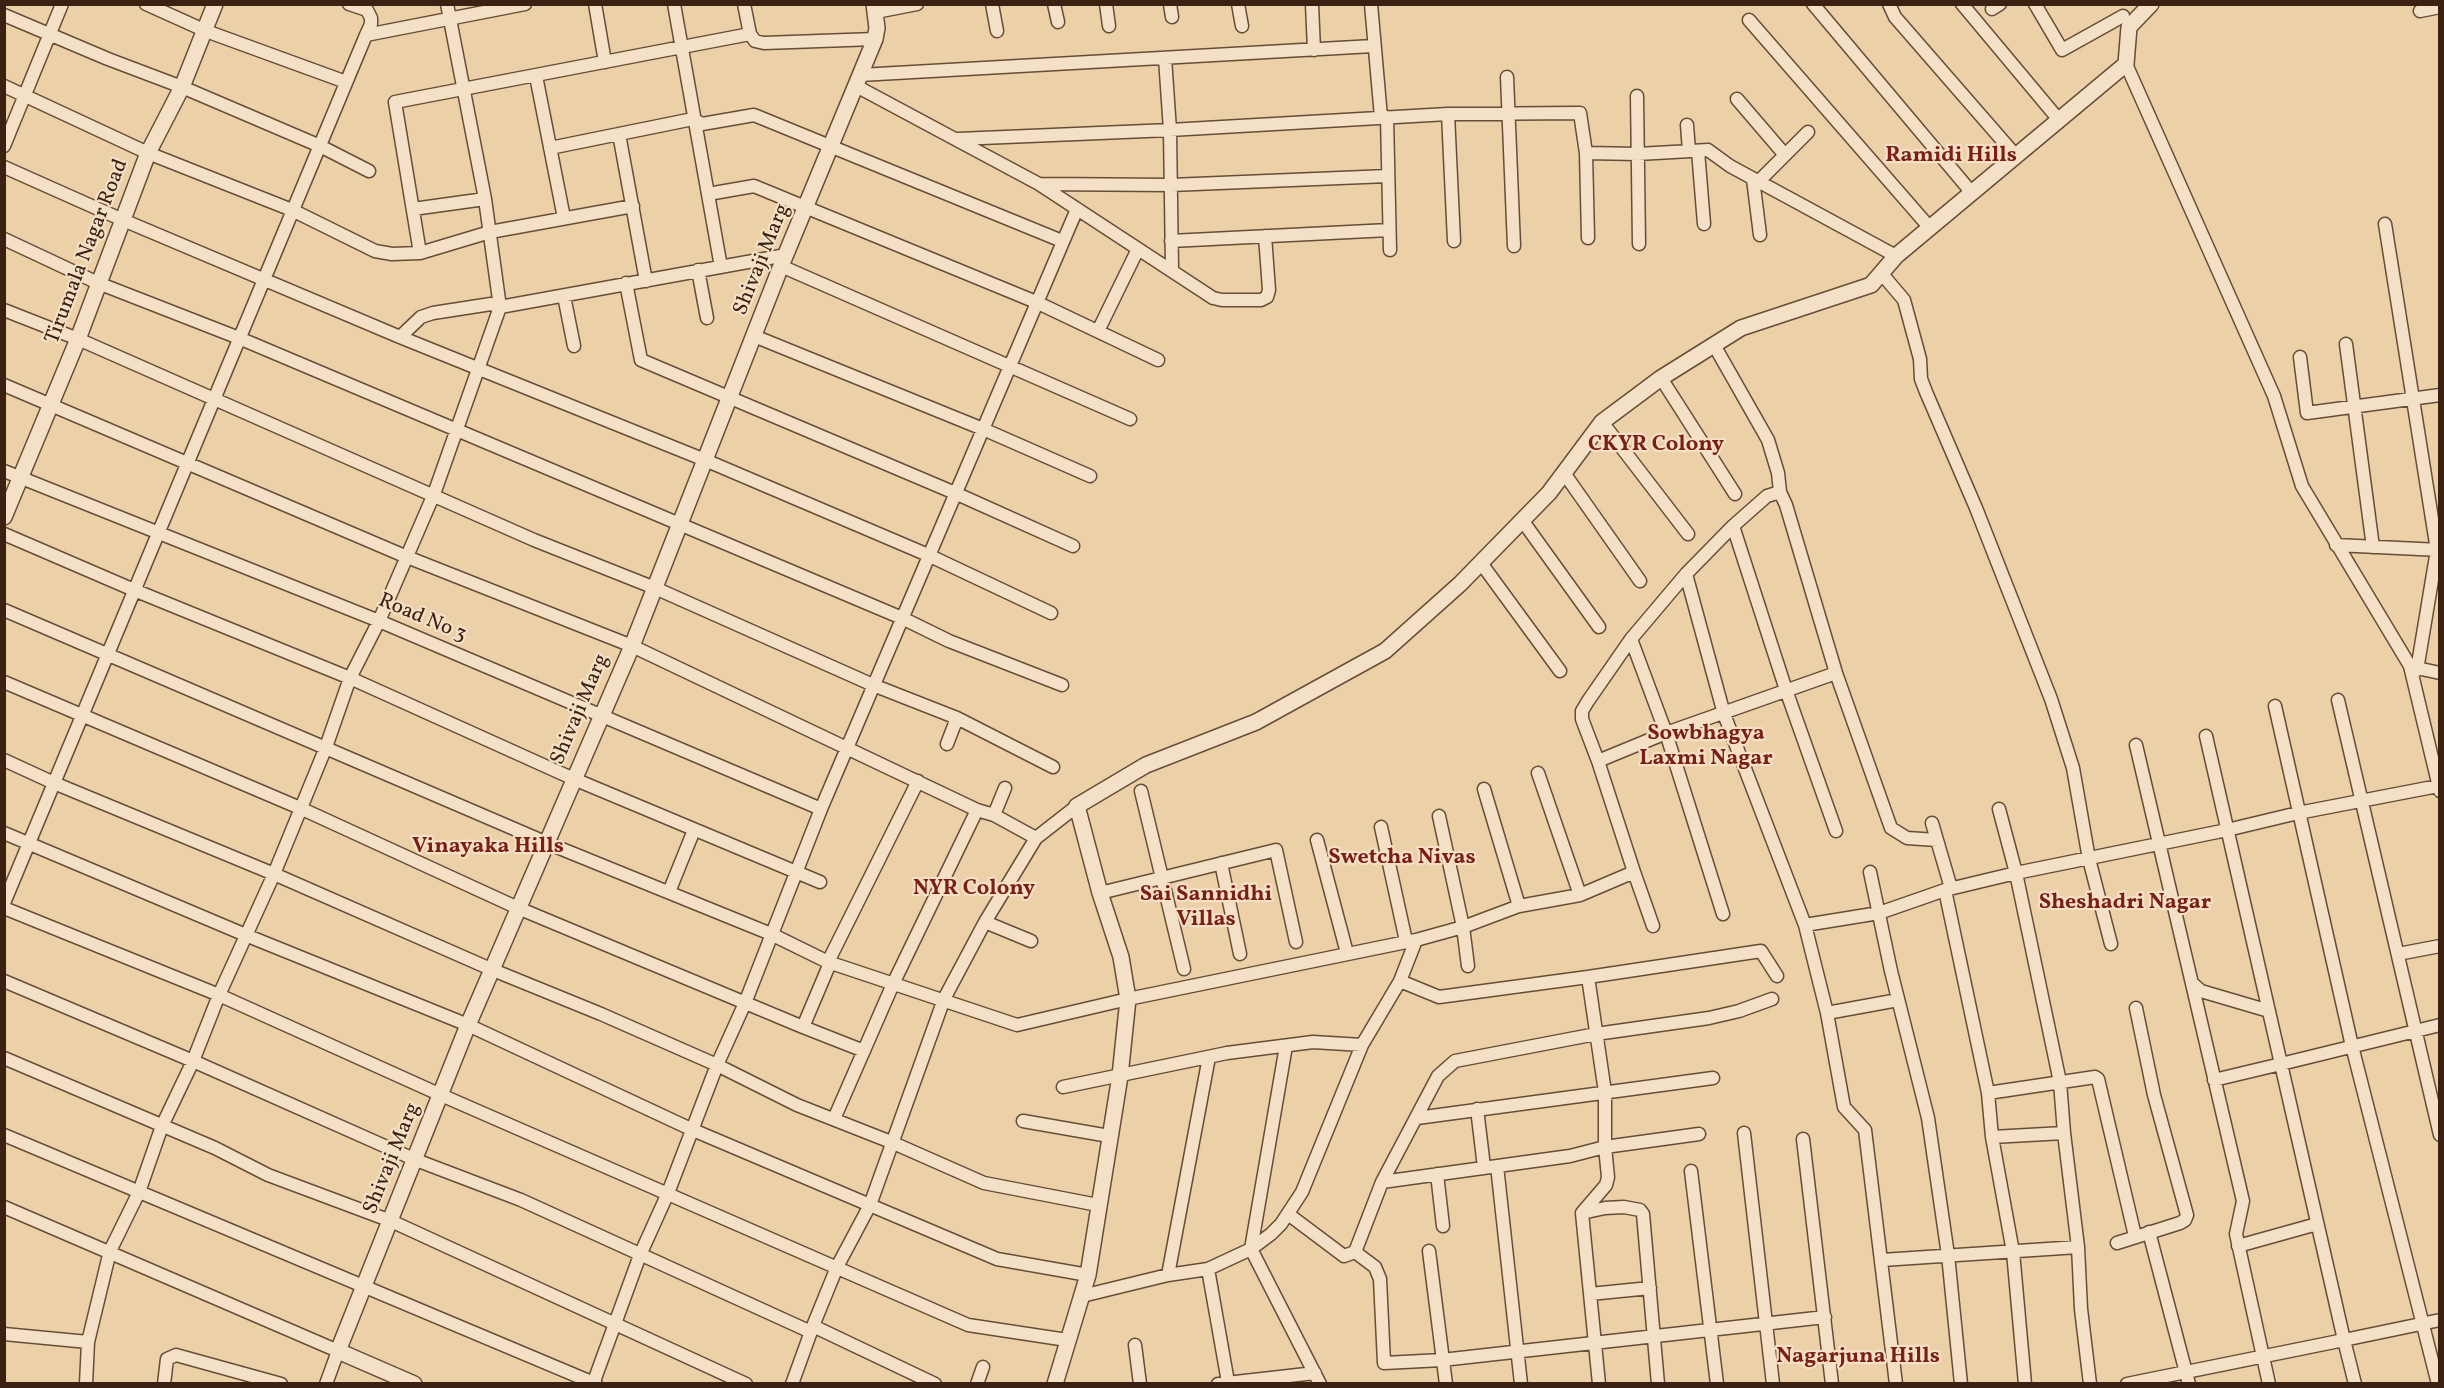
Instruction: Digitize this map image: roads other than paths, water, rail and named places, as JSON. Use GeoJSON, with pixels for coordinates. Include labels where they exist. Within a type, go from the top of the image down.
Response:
{"type":"FeatureCollection","features":[{"type":"Feature","properties":{"kind":"street"},"geometry":{"type":"LineString","coordinates":[[4,146],[62,4]]}},
{"type":"Feature","properties":{"kind":"street"},"geometry":{"type":"LineString","coordinates":[[146,4],[206,31],[346,82]]}},
{"type":"Feature","properties":{"kind":"street","name":"Tirumala Nagar Road"},"geometry":{"type":"LineString","coordinates":[[4,517],[78,339],[148,153],[182,87],[215,4]]}},
{"type":"Feature","properties":{"kind":"street"},"geometry":{"type":"LineString","coordinates":[[4,903],[371,24],[367,10],[349,4]]}},
{"type":"Feature","properties":{"kind":"street"},"geometry":{"type":"LineString","coordinates":[[86,1383],[88,1342],[110,1251],[139,1192],[162,1126],[193,1061],[219,995],[248,936],[274,874],[326,747],[350,678],[379,621],[434,494],[500,307],[485,200],[447,4]]}},
{"type":"Feature","properties":{"kind":"street"},"geometry":{"type":"LineString","coordinates":[[595,4],[605,62]]}},
{"type":"Feature","properties":{"kind":"street"},"geometry":{"type":"LineString","coordinates":[[674,4],[693,119],[722,267]]}},
{"type":"Feature","properties":{"kind":"street"},"geometry":{"type":"LineString","coordinates":[[744,4],[750,34],[755,41],[764,43],[875,39]]}},
{"type":"Feature","properties":{"kind":"street"},"geometry":{"type":"LineString","coordinates":[[875,8],[917,4]]}},
{"type":"Feature","properties":{"kind":"street"},"geometry":{"type":"LineString","coordinates":[[992,4],[998,31]]}},
{"type":"Feature","properties":{"kind":"street"},"geometry":{"type":"LineString","coordinates":[[1054,4],[1058,22]]}},
{"type":"Feature","properties":{"kind":"street"},"geometry":{"type":"LineString","coordinates":[[1106,4],[1109,26]]}},
{"type":"Feature","properties":{"kind":"street"},"geometry":{"type":"LineString","coordinates":[[1170,4],[1172,17]]}},
{"type":"Feature","properties":{"kind":"street"},"geometry":{"type":"LineString","coordinates":[[1238,4],[1242,26]]}},
{"type":"Feature","properties":{"kind":"street"},"geometry":{"type":"LineString","coordinates":[[1312,4],[1314,50]]}},
{"type":"Feature","properties":{"kind":"street"},"geometry":{"type":"LineString","coordinates":[[1371,4],[1373,45],[1384,117],[1390,250]]}},
{"type":"Feature","properties":{"kind":"street"},"geometry":{"type":"LineString","coordinates":[[1813,4],[1972,193]]}},
{"type":"Feature","properties":{"kind":"street"},"geometry":{"type":"LineString","coordinates":[[1889,4],[1895,17],[2016,156]]}},
{"type":"Feature","properties":{"kind":"street"},"geometry":{"type":"LineString","coordinates":[[1962,4],[2059,120]]}},
{"type":"Feature","properties":{"kind":"street"},"geometry":{"type":"LineString","coordinates":[[2035,4],[2062,50],[2123,16],[2151,4]]}},
{"type":"Feature","properties":{"kind":"street"},"geometry":{"type":"LineString","coordinates":[[366,35],[522,5]]}},
{"type":"Feature","properties":{"kind":"street"},"geometry":{"type":"LineString","coordinates":[[2420,10],[2439,7]]}},
{"type":"Feature","properties":{"kind":"street","name":"Shivaji Marg"},"geometry":{"type":"LineString","coordinates":[[338,1351],[468,1025],[632,646],[728,398],[875,39],[877,28],[875,8]]}},
{"type":"Feature","properties":{"kind":"street"},"geometry":{"type":"LineString","coordinates":[[4,15],[182,87],[320,146],[369,171]]}},
{"type":"Feature","properties":{"kind":"street"},"geometry":{"type":"LineString","coordinates":[[1805,926],[1879,913],[1948,889],[2016,873],[2298,813],[2439,789],[2413,668],[2302,486],[2274,396],[2126,64],[2123,16]]}},
{"type":"Feature","properties":{"kind":"street"},"geometry":{"type":"LineString","coordinates":[[1749,20],[1930,228]]}},
{"type":"Feature","properties":{"kind":"street"},"geometry":{"type":"LineString","coordinates":[[420,253],[395,102],[750,34]]}},
{"type":"Feature","properties":{"kind":"street"},"geometry":{"type":"LineString","coordinates":[[858,80],[1165,57],[1373,45]]}},
{"type":"Feature","properties":{"kind":"street"},"geometry":{"type":"LineString","coordinates":[[1165,57],[1170,130],[1172,269]]}},
{"type":"Feature","properties":{"kind":"street"},"geometry":{"type":"LineString","coordinates":[[792,1383],[837,1267],[870,1205],[891,1142],[945,999],[985,922],[1036,838],[1077,806],[1146,765],[1256,722],[1385,651],[1481,563],[1549,493],[1602,422],[1661,378],[1740,328],[1871,285],[1896,256],[2126,64]]}},
{"type":"Feature","properties":{"kind":"street"},"geometry":{"type":"LineString","coordinates":[[536,76],[564,218]]}},
{"type":"Feature","properties":{"kind":"street"},"geometry":{"type":"LineString","coordinates":[[1507,77],[1514,246]]}},
{"type":"Feature","properties":{"kind":"street"},"geometry":{"type":"LineString","coordinates":[[858,80],[1039,184],[1213,298],[1261,300],[1267,297],[1269,290],[1265,236]]}},
{"type":"Feature","properties":{"kind":"street"},"geometry":{"type":"LineString","coordinates":[[4,86],[148,153],[292,210],[375,251],[393,254],[420,253],[490,232],[633,206]]}},
{"type":"Feature","properties":{"kind":"street"},"geometry":{"type":"LineString","coordinates":[[1637,96],[1639,244]]}},
{"type":"Feature","properties":{"kind":"street"},"geometry":{"type":"LineString","coordinates":[[1737,99],[1785,155]]}},
{"type":"Feature","properties":{"kind":"street"},"geometry":{"type":"LineString","coordinates":[[958,139],[1170,130],[1448,114],[1580,113],[1586,153],[1588,238]]}},
{"type":"Feature","properties":{"kind":"street"},"geometry":{"type":"LineString","coordinates":[[1448,114],[1454,241]]}},
{"type":"Feature","properties":{"kind":"street"},"geometry":{"type":"LineString","coordinates":[[550,148],[693,119],[702,124],[754,115],[1062,241]]}},
{"type":"Feature","properties":{"kind":"street"},"geometry":{"type":"LineString","coordinates":[[1687,125],[1704,224]]}},
{"type":"Feature","properties":{"kind":"street"},"geometry":{"type":"LineString","coordinates":[[1756,180],[1808,132]]}},
{"type":"Feature","properties":{"kind":"street"},"geometry":{"type":"LineString","coordinates":[[620,134],[646,281]]}},
{"type":"Feature","properties":{"kind":"street"},"geometry":{"type":"LineString","coordinates":[[1586,153],[1638,154],[1708,150],[1730,166],[1896,256]]}},
{"type":"Feature","properties":{"kind":"street"},"geometry":{"type":"LineString","coordinates":[[4,167],[400,337],[705,460],[928,555],[1051,613]]}},
{"type":"Feature","properties":{"kind":"street"},"geometry":{"type":"LineString","coordinates":[[1039,184],[1171,185],[1388,176]]}},
{"type":"Feature","properties":{"kind":"street"},"geometry":{"type":"LineString","coordinates":[[1756,180],[1760,235]]}},
{"type":"Feature","properties":{"kind":"street"},"geometry":{"type":"LineString","coordinates":[[708,194],[754,186],[1036,302],[1158,360]]}},
{"type":"Feature","properties":{"kind":"street"},"geometry":{"type":"LineString","coordinates":[[413,209],[485,200]]}},
{"type":"Feature","properties":{"kind":"street"},"geometry":{"type":"LineString","coordinates":[[4,1135],[594,1383],[640,1255],[668,1193],[717,1065],[745,1003],[846,747],[1077,209]]}},
{"type":"Feature","properties":{"kind":"street"},"geometry":{"type":"LineString","coordinates":[[2385,224],[2438,550],[2413,668]]}},
{"type":"Feature","properties":{"kind":"street"},"geometry":{"type":"LineString","coordinates":[[1171,241],[1389,230]]}},
{"type":"Feature","properties":{"kind":"street"},"geometry":{"type":"LineString","coordinates":[[4,239],[98,283],[239,338],[902,618],[949,641],[1062,685]]}},
{"type":"Feature","properties":{"kind":"street"},"geometry":{"type":"LineString","coordinates":[[1098,331],[1138,249]]}},
{"type":"Feature","properties":{"kind":"street"},"geometry":{"type":"LineString","coordinates":[[400,337],[421,317],[433,313],[491,304],[500,307],[698,270],[783,261],[1009,367],[1130,419]]}},
{"type":"Feature","properties":{"kind":"street"},"geometry":{"type":"LineString","coordinates":[[698,270],[707,318]]}},
{"type":"Feature","properties":{"kind":"street"},"geometry":{"type":"LineString","coordinates":[[1882,274],[1904,300],[1920,359],[1926,392],[1976,508],[2051,699],[2073,768],[2089,859],[2111,944]]}},
{"type":"Feature","properties":{"kind":"street"},"geometry":{"type":"LineString","coordinates":[[627,284],[641,360],[955,493],[1073,546]]}},
{"type":"Feature","properties":{"kind":"street"},"geometry":{"type":"LineString","coordinates":[[564,296],[574,345]]}},
{"type":"Feature","properties":{"kind":"street"},"geometry":{"type":"LineString","coordinates":[[4,310],[78,339],[214,398],[534,540],[655,588],[873,686],[957,718],[1053,767]]}},
{"type":"Feature","properties":{"kind":"street"},"geometry":{"type":"LineString","coordinates":[[754,336],[983,429],[1090,477]]}},
{"type":"Feature","properties":{"kind":"street"},"geometry":{"type":"LineString","coordinates":[[2346,344],[2373,547]]}},
{"type":"Feature","properties":{"kind":"street"},"geometry":{"type":"LineString","coordinates":[[1714,345],[1768,440],[1778,473],[1780,492],[1786,505],[1836,673],[1891,828],[1907,838],[1937,840]]}},
{"type":"Feature","properties":{"kind":"street"},"geometry":{"type":"LineString","coordinates":[[2300,357],[2307,413],[2439,395]]}},
{"type":"Feature","properties":{"kind":"street"},"geometry":{"type":"LineString","coordinates":[[1661,378],[1735,494]]}},
{"type":"Feature","properties":{"kind":"street"},"geometry":{"type":"LineString","coordinates":[[4,385],[407,557],[632,646],[977,810],[994,815],[1036,838]]}},
{"type":"Feature","properties":{"kind":"street"},"geometry":{"type":"LineString","coordinates":[[1602,422],[1688,534]]}},
{"type":"Feature","properties":{"kind":"street","name":"Road No 3"},"geometry":{"type":"LineString","coordinates":[[4,471],[379,621],[821,809]]}},
{"type":"Feature","properties":{"kind":"street"},"geometry":{"type":"LineString","coordinates":[[1564,473],[1640,581]]}},
{"type":"Feature","properties":{"kind":"street"},"geometry":{"type":"LineString","coordinates":[[1653,926],[1582,719],[1582,711],[1631,639],[1686,574],[1733,526],[1767,496],[1780,492]]}},
{"type":"Feature","properties":{"kind":"street"},"geometry":{"type":"LineString","coordinates":[[1522,520],[1599,627]]}},
{"type":"Feature","properties":{"kind":"street"},"geometry":{"type":"LineString","coordinates":[[1733,526],[1786,690],[1836,831]]}},
{"type":"Feature","properties":{"kind":"street"},"geometry":{"type":"LineString","coordinates":[[4,534],[350,678],[574,779],[820,882]]}},
{"type":"Feature","properties":{"kind":"street"},"geometry":{"type":"LineString","coordinates":[[2336,545],[2438,550]]}},
{"type":"Feature","properties":{"kind":"street"},"geometry":{"type":"LineString","coordinates":[[1481,563],[1560,671]]}},
{"type":"Feature","properties":{"kind":"street"},"geometry":{"type":"LineString","coordinates":[[1686,574],[1724,714],[1805,926],[1827,1013],[1844,1107],[1865,1130],[1896,1383]]}},
{"type":"Feature","properties":{"kind":"street"},"geometry":{"type":"LineString","coordinates":[[4,610],[547,843],[771,934],[829,962],[1017,1025],[1128,999],[1411,940],[1463,927],[1519,906],[1580,895],[1634,872]]}},
{"type":"Feature","properties":{"kind":"street"},"geometry":{"type":"LineString","coordinates":[[1631,639],[1666,733],[1723,914]]}},
{"type":"Feature","properties":{"kind":"street"},"geometry":{"type":"LineString","coordinates":[[2413,668],[2439,673]]}},
{"type":"Feature","properties":{"kind":"street"},"geometry":{"type":"LineString","coordinates":[[1598,761],[1666,733],[1836,673]]}},
{"type":"Feature","properties":{"kind":"street"},"geometry":{"type":"LineString","coordinates":[[4,682],[300,808],[518,908],[803,1027],[864,1050]]}},
{"type":"Feature","properties":{"kind":"street"},"geometry":{"type":"LineString","coordinates":[[2338,700],[2364,802],[2439,1135]]}},
{"type":"Feature","properties":{"kind":"street"},"geometry":{"type":"LineString","coordinates":[[2275,706],[2352,1046],[2438,1383]]}},
{"type":"Feature","properties":{"kind":"street"},"geometry":{"type":"LineString","coordinates":[[947,744],[957,718]]}},
{"type":"Feature","properties":{"kind":"street"},"geometry":{"type":"LineString","coordinates":[[2206,736],[2355,1383]]}},
{"type":"Feature","properties":{"kind":"street"},"geometry":{"type":"LineString","coordinates":[[2136,745],[2242,1201],[2236,1234],[2269,1383]]}},
{"type":"Feature","properties":{"kind":"street"},"geometry":{"type":"LineString","coordinates":[[4,760],[601,1014],[717,1065],[797,1105],[891,1142],[984,1183],[1098,1205]]}},
{"type":"Feature","properties":{"kind":"street"},"geometry":{"type":"LineString","coordinates":[[1538,773],[1580,895]]}},
{"type":"Feature","properties":{"kind":"street"},"geometry":{"type":"LineString","coordinates":[[803,1027],[829,962],[918,781]]}},
{"type":"Feature","properties":{"kind":"street"},"geometry":{"type":"LineString","coordinates":[[994,815],[1005,788]]}},
{"type":"Feature","properties":{"kind":"street"},"geometry":{"type":"LineString","coordinates":[[1484,789],[1519,906]]}},
{"type":"Feature","properties":{"kind":"street"},"geometry":{"type":"LineString","coordinates":[[1141,791],[1184,969]]}},
{"type":"Feature","properties":{"kind":"street"},"geometry":{"type":"LineString","coordinates":[[1056,1383],[1088,1275],[1119,1076],[1128,999],[1121,957],[1100,893],[1077,806]]}},
{"type":"Feature","properties":{"kind":"street"},"geometry":{"type":"LineString","coordinates":[[1998,809],[2016,873],[2060,1082],[2090,1383]]}},
{"type":"Feature","properties":{"kind":"street"},"geometry":{"type":"LineString","coordinates":[[834,1119],[893,984],[977,810]]}},
{"type":"Feature","properties":{"kind":"street"},"geometry":{"type":"LineString","coordinates":[[1439,816],[1463,927],[1468,966]]}},
{"type":"Feature","properties":{"kind":"street"},"geometry":{"type":"LineString","coordinates":[[1932,824],[1948,889],[1988,1093],[1992,1137],[2013,1251],[2025,1383]]}},
{"type":"Feature","properties":{"kind":"street"},"geometry":{"type":"LineString","coordinates":[[1082,1296],[1168,1275],[1208,1269],[1251,1249],[1271,1234],[1288,1214],[1302,1192],[1362,1045],[1400,981],[1411,940],[1381,827]]}},
{"type":"Feature","properties":{"kind":"street"},"geometry":{"type":"LineString","coordinates":[[669,892],[694,830]]}},
{"type":"Feature","properties":{"kind":"street"},"geometry":{"type":"LineString","coordinates":[[4,833],[248,936],[468,1025],[693,1130],[997,1259],[1088,1275]]}},
{"type":"Feature","properties":{"kind":"street"},"geometry":{"type":"LineString","coordinates":[[1317,840],[1347,953]]}},
{"type":"Feature","properties":{"kind":"street"},"geometry":{"type":"LineString","coordinates":[[1100,893],[1276,850],[1296,942]]}},
{"type":"Feature","properties":{"kind":"street"},"geometry":{"type":"LineString","coordinates":[[1221,863],[1240,954]]}},
{"type":"Feature","properties":{"kind":"street"},"geometry":{"type":"LineString","coordinates":[[1870,872],[1898,1000],[1928,1118],[1948,1255],[1961,1383]]}},
{"type":"Feature","properties":{"kind":"street"},"geometry":{"type":"LineString","coordinates":[[4,908],[219,995],[441,1095],[968,1324],[1067,1340]]}},
{"type":"Feature","properties":{"kind":"street"},"geometry":{"type":"LineString","coordinates":[[985,922],[1031,940]]}},
{"type":"Feature","properties":{"kind":"street"},"geometry":{"type":"LineString","coordinates":[[2398,954],[2439,946]]}},
{"type":"Feature","properties":{"kind":"street"},"geometry":{"type":"LineString","coordinates":[[1400,981],[1439,997],[1761,951],[1777,976]]}},
{"type":"Feature","properties":{"kind":"street"},"geometry":{"type":"LineString","coordinates":[[1588,977],[1605,1092],[1605,1147],[1608,1177],[1605,1185],[1582,1213],[1599,1383]]}},
{"type":"Feature","properties":{"kind":"street"},"geometry":{"type":"LineString","coordinates":[[4,981],[193,1061],[416,1160],[521,1200],[640,1255],[935,1383]]}},
{"type":"Feature","properties":{"kind":"street"},"geometry":{"type":"LineString","coordinates":[[2192,983],[2202,991],[2269,1011]]}},
{"type":"Feature","properties":{"kind":"street"},"geometry":{"type":"LineString","coordinates":[[1288,1214],[1344,1256],[1355,1252],[1382,1182],[1438,1076],[1455,1061],[1596,1034],[1709,1018],[1739,1011],[1772,999]]}},
{"type":"Feature","properties":{"kind":"street"},"geometry":{"type":"LineString","coordinates":[[1827,1013],[1898,1000]]}},
{"type":"Feature","properties":{"kind":"street"},"geometry":{"type":"LineString","coordinates":[[2117,1243],[2180,1223],[2186,1220],[2187,1215],[2154,1095],[2136,1008]]}},
{"type":"Feature","properties":{"kind":"street"},"geometry":{"type":"LineString","coordinates":[[2214,1080],[2439,1025]]}},
{"type":"Feature","properties":{"kind":"street"},"geometry":{"type":"LineString","coordinates":[[1063,1087],[1209,1057],[1313,1042],[1362,1045]]}},
{"type":"Feature","properties":{"kind":"street"},"geometry":{"type":"LineString","coordinates":[[1208,1269],[1223,1383],[1317,1378],[1251,1249],[1286,1046]]}},
{"type":"Feature","properties":{"kind":"street"},"geometry":{"type":"LineString","coordinates":[[1168,1275],[1209,1057]]}},
{"type":"Feature","properties":{"kind":"street"},"geometry":{"type":"LineString","coordinates":[[4,1058],[215,1148],[268,1175],[391,1221],[746,1383]]}},
{"type":"Feature","properties":{"kind":"street"},"geometry":{"type":"LineString","coordinates":[[1988,1093],[2095,1077],[2098,1080],[2135,1236]]}},
{"type":"Feature","properties":{"kind":"street"},"geometry":{"type":"LineString","coordinates":[[1417,1118],[1713,1078]]}},
{"type":"Feature","properties":{"kind":"street"},"geometry":{"type":"LineString","coordinates":[[1477,1109],[1484,1167]]}},
{"type":"Feature","properties":{"kind":"street"},"geometry":{"type":"LineString","coordinates":[[1023,1121],[1109,1136]]}},
{"type":"Feature","properties":{"kind":"street"},"geometry":{"type":"LineString","coordinates":[[1744,1133],[1773,1383]]}},
{"type":"Feature","properties":{"kind":"street"},"geometry":{"type":"LineString","coordinates":[[1992,1137],[2064,1133]]}},
{"type":"Feature","properties":{"kind":"street"},"geometry":{"type":"LineString","coordinates":[[1382,1182],[1570,1156],[1605,1147],[1699,1134]]}},
{"type":"Feature","properties":{"kind":"street"},"geometry":{"type":"LineString","coordinates":[[1803,1139],[1832,1383]]}},
{"type":"Feature","properties":{"kind":"street"},"geometry":{"type":"LineString","coordinates":[[1497,1166],[1521,1383]]}},
{"type":"Feature","properties":{"kind":"street"},"geometry":{"type":"LineString","coordinates":[[1691,1171],[1717,1383]]}},
{"type":"Feature","properties":{"kind":"street"},"geometry":{"type":"LineString","coordinates":[[1437,1174],[1443,1226]]}},
{"type":"Feature","properties":{"kind":"street"},"geometry":{"type":"LineString","coordinates":[[4,1207],[414,1383]]}},
{"type":"Feature","properties":{"kind":"street"},"geometry":{"type":"LineString","coordinates":[[1582,1213],[1624,1207],[1640,1210],[1646,1223],[1658,1383]]}},
{"type":"Feature","properties":{"kind":"street"},"geometry":{"type":"LineString","coordinates":[[2238,1246],[2317,1224]]}},
{"type":"Feature","properties":{"kind":"street"},"geometry":{"type":"LineString","coordinates":[[2149,1232],[2188,1378]]}},
{"type":"Feature","properties":{"kind":"street"},"geometry":{"type":"LineString","coordinates":[[1882,1260],[2078,1248]]}},
{"type":"Feature","properties":{"kind":"street"},"geometry":{"type":"LineString","coordinates":[[1430,1251],[1446,1383]]}},
{"type":"Feature","properties":{"kind":"street"},"geometry":{"type":"LineString","coordinates":[[1355,1252],[1375,1267],[1380,1279],[1384,1363],[1442,1360],[1596,1344],[1825,1317]]}},
{"type":"Feature","properties":{"kind":"street"},"geometry":{"type":"LineString","coordinates":[[1590,1294],[1650,1288]]}},
{"type":"Feature","properties":{"kind":"street"},"geometry":{"type":"LineString","coordinates":[[2127,1383],[2188,1378],[2263,1356],[2439,1320]]}},
{"type":"Feature","properties":{"kind":"street"},"geometry":{"type":"LineString","coordinates":[[4,1335],[88,1342]]}},
{"type":"Feature","properties":{"kind":"street"},"geometry":{"type":"LineString","coordinates":[[1136,1345],[1140,1383]]}},
{"type":"Feature","properties":{"kind":"street"},"geometry":{"type":"LineString","coordinates":[[326,1383],[338,1351]]}},
{"type":"Feature","properties":{"kind":"street"},"geometry":{"type":"LineString","coordinates":[[164,1383],[167,1359],[176,1355],[281,1383]]}},
{"type":"Feature","properties":{"kind":"street"},"geometry":{"type":"LineString","coordinates":[[976,1383],[983,1367]]}},
{"type":"Feature","properties":{"kind":"district","name":"Ramidi Hills"},"geometry":{"type":"Point","coordinates":[1951,157]}},
{"type":"Feature","properties":{"kind":"district","name":"CKYR Colony"},"geometry":{"type":"Point","coordinates":[1656,446]}},
{"type":"Feature","properties":{"kind":"district","name":"Sowbhagya Laxmi Nagar"},"geometry":{"type":"Point","coordinates":[1706,748]}},
{"type":"Feature","properties":{"kind":"district","name":"Vinayaka Hills"},"geometry":{"type":"Point","coordinates":[488,848]}},
{"type":"Feature","properties":{"kind":"district","name":"Swetcha Nivas"},"geometry":{"type":"Point","coordinates":[1402,859]}},
{"type":"Feature","properties":{"kind":"district","name":"NYR Colony"},"geometry":{"type":"Point","coordinates":[974,890]}},
{"type":"Feature","properties":{"kind":"district","name":"Sheshadri Nagar"},"geometry":{"type":"Point","coordinates":[2125,904]}},
{"type":"Feature","properties":{"kind":"district","name":"Sai Sannidhi Villas"},"geometry":{"type":"Point","coordinates":[1206,908]}},
{"type":"Feature","properties":{"kind":"district","name":"Nagarjuna Hills"},"geometry":{"type":"Point","coordinates":[1858,1358]}}]}
